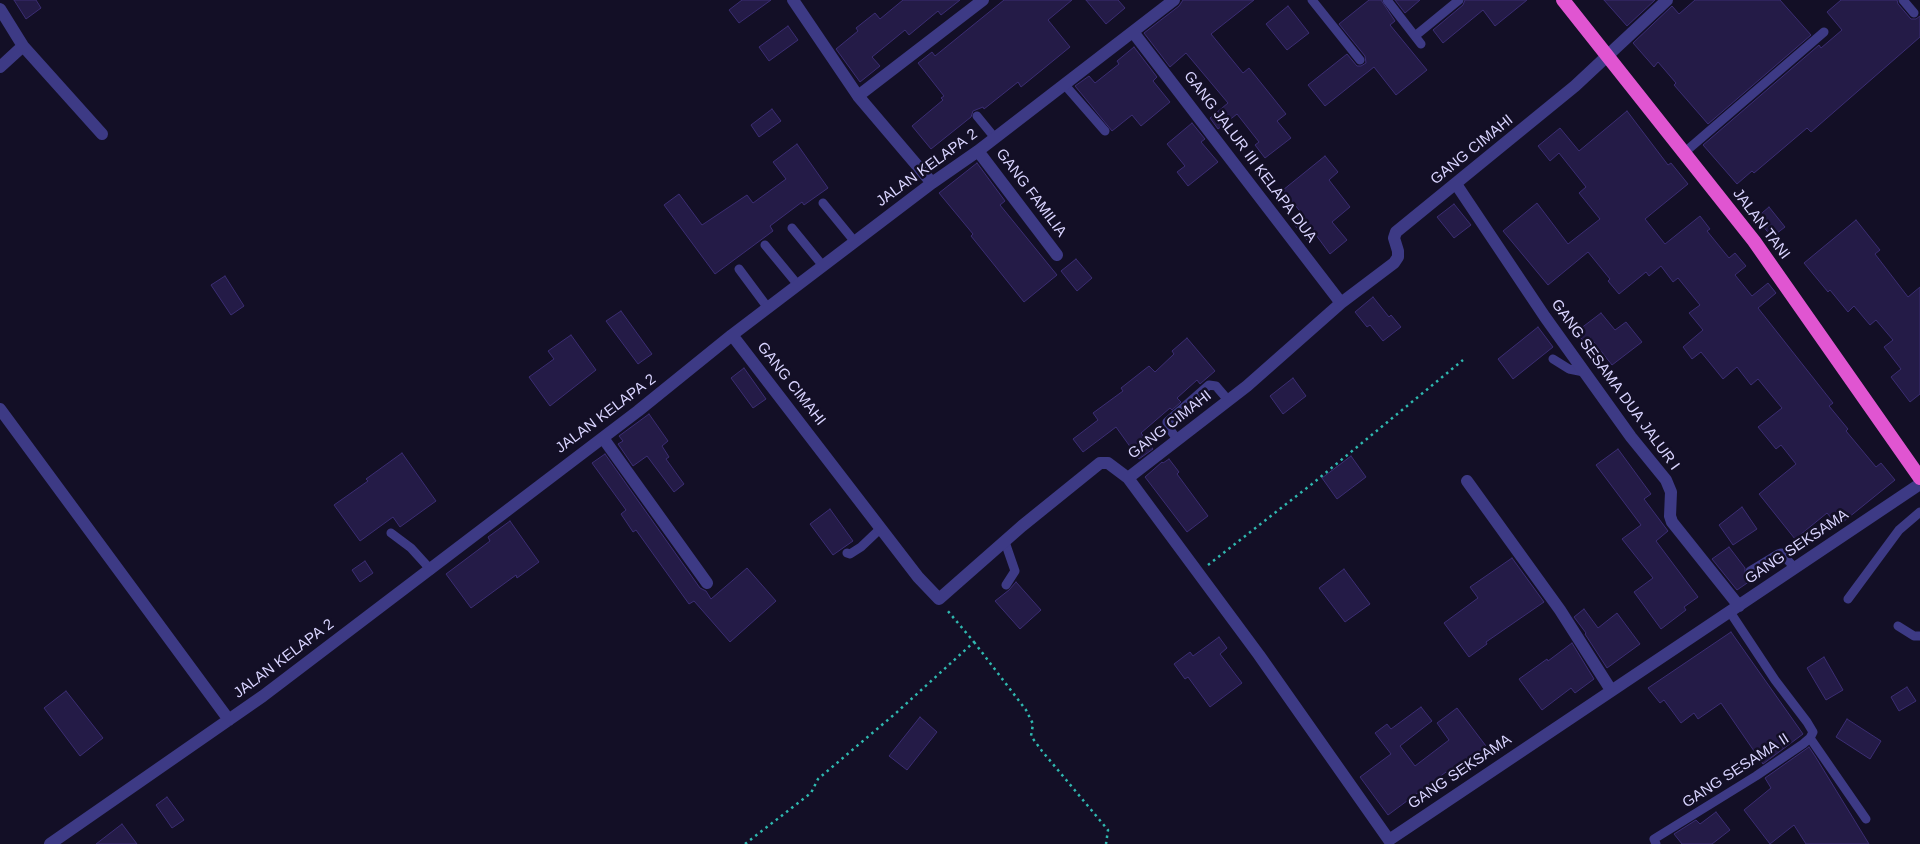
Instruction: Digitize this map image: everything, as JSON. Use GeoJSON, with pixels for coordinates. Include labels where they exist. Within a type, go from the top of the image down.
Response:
{"type":"FeatureCollection","features":[{"type":"Feature","properties":{"kind":"highway","name":"JALAN TANI"},"geometry":{"type":"LineString","coordinates":[[1563,0],[1754,241],[1920,478]]}},
{"type":"Feature","properties":{"kind":"street"},"geometry":{"type":"LineString","coordinates":[[794,0],[858,96],[932,183]]}},
{"type":"Feature","properties":{"kind":"street"},"geometry":{"type":"LineString","coordinates":[[858,96],[983,0]]}},
{"type":"Feature","properties":{"kind":"street","name":"JALAN KELAPA 2"},"geometry":{"type":"LineString","coordinates":[[50,844],[263,696],[431,570],[574,458],[603,438],[732,335],[932,183],[978,151],[1174,0]]}},
{"type":"Feature","properties":{"kind":"street","name":"GANG CIMAHI"},"geometry":{"type":"LineString","coordinates":[[732,335],[918,577],[939,599],[1100,463],[1108,463],[1128,478],[1247,386],[1341,303],[1394,264],[1398,257],[1394,238],[1396,232],[1575,86],[1667,0]]}},
{"type":"Feature","properties":{"kind":"street"},"geometry":{"type":"LineString","coordinates":[[0,9],[23,46],[102,134]]}},
{"type":"Feature","properties":{"kind":"street","name":"GANG JALUR III KELAPA DUA"},"geometry":{"type":"LineString","coordinates":[[1133,32],[1341,303]]}},
{"type":"Feature","properties":{"kind":"street"},"geometry":{"type":"LineString","coordinates":[[0,67],[23,46]]}},
{"type":"Feature","properties":{"kind":"street","name":"GANG FAMILIA"},"geometry":{"type":"LineString","coordinates":[[978,151],[1057,255]]}},
{"type":"Feature","properties":{"kind":"street","name":"GANG SESAMA DUA JALUR I"},"geometry":{"type":"LineString","coordinates":[[1456,184],[1584,372],[1666,480],[1671,492],[1670,516],[1672,522],[1734,609]]}},
{"type":"Feature","properties":{"kind":"street"},"geometry":{"type":"LineString","coordinates":[[0,409],[229,720]]}},
{"type":"Feature","properties":{"kind":"street"},"geometry":{"type":"LineString","coordinates":[[603,438],[707,583]]}},
{"type":"Feature","properties":{"kind":"street","name":"GANG SEKSAMA"},"geometry":{"type":"LineString","coordinates":[[1128,478],[1276,678],[1390,842],[1612,690],[1920,484]]}},
{"type":"Feature","properties":{"kind":"street"},"geometry":{"type":"LineString","coordinates":[[1467,481],[1560,610],[1612,690]]}},
{"type":"Feature","properties":{"kind":"lane"},"geometry":{"type":"LineString","coordinates":[[1312,0],[1360,60]]}},
{"type":"Feature","properties":{"kind":"lane"},"geometry":{"type":"LineString","coordinates":[[1387,0],[1418,40],[1459,0]]}},
{"type":"Feature","properties":{"kind":"lane"},"geometry":{"type":"LineString","coordinates":[[1903,0],[1914,13]]}},
{"type":"Feature","properties":{"kind":"lane"},"geometry":{"type":"LineString","coordinates":[[1685,152],[1824,32]]}},
{"type":"Feature","properties":{"kind":"lane"},"geometry":{"type":"LineString","coordinates":[[1064,84],[1105,131]]}},
{"type":"Feature","properties":{"kind":"lane"},"geometry":{"type":"LineString","coordinates":[[977,116],[995,138]]}},
{"type":"Feature","properties":{"kind":"lane"},"geometry":{"type":"LineString","coordinates":[[823,203],[855,242]]}},
{"type":"Feature","properties":{"kind":"lane"},"geometry":{"type":"LineString","coordinates":[[792,228],[823,266]]}},
{"type":"Feature","properties":{"kind":"lane"},"geometry":{"type":"LineString","coordinates":[[765,245],[798,285]]}},
{"type":"Feature","properties":{"kind":"lane"},"geometry":{"type":"LineString","coordinates":[[739,269],[768,308]]}},
{"type":"Feature","properties":{"kind":"lane"},"geometry":{"type":"LineString","coordinates":[[1553,359],[1569,369],[1584,372]]}},
{"type":"Feature","properties":{"kind":"lane"},"geometry":{"type":"LineString","coordinates":[[1177,439],[1168,427],[1167,422],[1209,384],[1216,386],[1228,400]]}},
{"type":"Feature","properties":{"kind":"lane"},"geometry":{"type":"LineString","coordinates":[[1848,599],[1899,530],[1920,512]]}},
{"type":"Feature","properties":{"kind":"lane"},"geometry":{"type":"LineString","coordinates":[[847,553],[850,554],[861,547],[880,528]]}},
{"type":"Feature","properties":{"kind":"lane"},"geometry":{"type":"LineString","coordinates":[[390,534],[411,548],[431,570]]}},
{"type":"Feature","properties":{"kind":"lane"},"geometry":{"type":"LineString","coordinates":[[1005,542],[1015,571],[1006,585]]}},
{"type":"Feature","properties":{"kind":"lane"},"geometry":{"type":"LineString","coordinates":[[1750,571],[1782,553],[1795,568]]}},
{"type":"Feature","properties":{"kind":"lane","name":"GANG SESAMA II"},"geometry":{"type":"LineString","coordinates":[[1652,842],[1756,776],[1810,738],[1813,732],[1775,680],[1734,609]]}},
{"type":"Feature","properties":{"kind":"lane"},"geometry":{"type":"LineString","coordinates":[[1898,626],[1914,636],[1920,636]]}},
{"type":"Feature","properties":{"kind":"lane"},"geometry":{"type":"LineString","coordinates":[[1810,738],[1866,819]]}},
{"type":"Feature","properties":{"kind":"path"},"geometry":{"type":"LineString","coordinates":[[1199,572],[1312,484],[1464,360]]}},
{"type":"Feature","properties":{"kind":"path"},"geometry":{"type":"LineString","coordinates":[[939,599],[1026,710],[1032,724],[1031,736],[1108,830],[1106,844]]}},
{"type":"Feature","properties":{"kind":"path"},"geometry":{"type":"LineString","coordinates":[[745,844],[811,792],[818,780],[974,642]]}},
{"type":"Feature","properties":{"kind":"building"},"geometry":{"type":"Polygon","coordinates":[[[14,0],[36,0],[41,8],[26,19],[14,0]]]}},
{"type":"Feature","properties":{"kind":"building"},"geometry":{"type":"Polygon","coordinates":[[[742,0],[771,0],[739,23],[729,10],[742,0]]]}},
{"type":"Feature","properties":{"kind":"building"},"geometry":{"type":"Polygon","coordinates":[[[903,0],[960,0],[941,15],[938,11],[909,35],[905,30],[872,57],[880,66],[860,82],[836,49],[858,31],[856,28],[875,13],[880,19],[903,0]]]}},
{"type":"Feature","properties":{"kind":"building"},"geometry":{"type":"Polygon","coordinates":[[[1004,0],[1072,0],[1048,20],[1070,47],[1021,87],[1018,82],[984,109],[983,107],[973,111],[971,117],[931,149],[912,126],[943,100],[941,98],[944,96],[918,63],[932,52],[935,56],[1004,0]]]}},
{"type":"Feature","properties":{"kind":"building"},"geometry":{"type":"Polygon","coordinates":[[[1086,0],[1118,0],[1125,8],[1106,24],[1086,0]]]}},
{"type":"Feature","properties":{"kind":"building"},"geometry":{"type":"Polygon","coordinates":[[[1183,0],[1254,0],[1211,34],[1243,73],[1249,68],[1286,114],[1277,121],[1291,138],[1265,158],[1255,145],[1259,142],[1237,114],[1218,129],[1210,118],[1228,103],[1186,53],[1170,67],[1144,33],[1179,6],[1183,0]]]}},
{"type":"Feature","properties":{"kind":"building"},"geometry":{"type":"Polygon","coordinates":[[[1369,0],[1381,0],[1395,21],[1390,25],[1427,70],[1396,95],[1374,67],[1325,106],[1308,85],[1347,54],[1357,66],[1366,63],[1365,56],[1339,24],[1369,0]]]}},
{"type":"Feature","properties":{"kind":"building"},"geometry":{"type":"Polygon","coordinates":[[[1395,0],[1420,0],[1405,13],[1395,0]]]}},
{"type":"Feature","properties":{"kind":"building"},"geometry":{"type":"Polygon","coordinates":[[[1465,0],[1527,0],[1495,26],[1483,10],[1443,43],[1433,30],[1463,5],[1465,0]]]}},
{"type":"Feature","properties":{"kind":"building"},"geometry":{"type":"Polygon","coordinates":[[[1604,0],[1655,0],[1627,26],[1604,0]]]}},
{"type":"Feature","properties":{"kind":"building"},"geometry":{"type":"Polygon","coordinates":[[[1695,0],[1780,0],[1811,35],[1708,124],[1674,85],[1676,83],[1658,62],[1654,67],[1633,43],[1672,6],[1679,14],[1695,0]]]}},
{"type":"Feature","properties":{"kind":"building"},"geometry":{"type":"Polygon","coordinates":[[[1841,0],[1897,0],[1898,4],[1911,19],[1916,19],[1920,16],[1920,37],[1811,132],[1807,128],[1754,173],[1752,171],[1737,184],[1703,145],[1819,45],[1821,48],[1842,30],[1827,12],[1841,0]]]}},
{"type":"Feature","properties":{"kind":"building"},"geometry":{"type":"Polygon","coordinates":[[[1288,6],[1309,33],[1287,50],[1266,24],[1288,6]]]}},
{"type":"Feature","properties":{"kind":"building"},"geometry":{"type":"Polygon","coordinates":[[[788,26],[798,40],[769,61],[759,47],[788,26]]]}},
{"type":"Feature","properties":{"kind":"building"},"geometry":{"type":"Polygon","coordinates":[[[1134,47],[1157,77],[1153,81],[1170,102],[1141,126],[1132,115],[1112,131],[1075,86],[1089,76],[1095,83],[1119,64],[1117,61],[1134,47]]]}},
{"type":"Feature","properties":{"kind":"building"},"geometry":{"type":"Polygon","coordinates":[[[772,109],[781,121],[759,137],[751,125],[772,109]]]}},
{"type":"Feature","properties":{"kind":"building"},"geometry":{"type":"Polygon","coordinates":[[[1627,111],[1668,165],[1671,163],[1688,184],[1645,219],[1665,244],[1700,216],[1710,229],[1707,231],[1729,258],[1735,253],[1746,266],[1735,275],[1752,296],[1768,283],[1776,293],[1758,308],[1833,403],[1829,406],[1848,429],[1846,431],[1876,467],[1881,463],[1895,480],[1838,526],[1827,513],[1795,539],[1759,494],[1796,464],[1781,445],[1776,449],[1758,427],[1782,408],[1758,379],[1751,385],[1737,367],[1723,379],[1701,352],[1692,359],[1683,347],[1703,330],[1689,313],[1700,305],[1678,278],[1673,282],[1661,266],[1649,276],[1646,272],[1619,294],[1608,281],[1610,279],[1588,252],[1548,285],[1503,231],[1537,203],[1568,244],[1600,219],[1579,193],[1586,187],[1559,153],[1550,161],[1538,146],[1560,128],[1579,151],[1627,111]]]}},
{"type":"Feature","properties":{"kind":"building"},"geometry":{"type":"Polygon","coordinates":[[[1192,123],[1205,139],[1201,142],[1218,162],[1188,186],[1177,172],[1185,166],[1167,144],[1192,123]]]}},
{"type":"Feature","properties":{"kind":"building"},"geometry":{"type":"Polygon","coordinates":[[[797,144],[828,188],[804,205],[802,202],[770,226],[773,231],[715,274],[664,205],[679,194],[702,225],[747,195],[753,203],[786,179],[773,162],[797,144]]]}},
{"type":"Feature","properties":{"kind":"building"},"geometry":{"type":"Polygon","coordinates":[[[1325,156],[1338,172],[1329,180],[1350,207],[1332,222],[1347,240],[1330,254],[1316,235],[1308,241],[1293,223],[1303,215],[1283,190],[1325,156]]]}},
{"type":"Feature","properties":{"kind":"building"},"geometry":{"type":"Polygon","coordinates":[[[977,163],[1005,201],[1000,205],[1057,275],[1024,302],[971,236],[973,234],[939,193],[977,163]]]}},
{"type":"Feature","properties":{"kind":"building"},"geometry":{"type":"Polygon","coordinates":[[[1454,204],[1471,225],[1454,238],[1437,217],[1454,204]]]}},
{"type":"Feature","properties":{"kind":"building"},"geometry":{"type":"Polygon","coordinates":[[[1769,207],[1785,227],[1772,237],[1756,218],[1769,207]]]}},
{"type":"Feature","properties":{"kind":"building"},"geometry":{"type":"Polygon","coordinates":[[[1856,220],[1880,250],[1875,254],[1908,297],[1920,287],[1920,394],[1910,402],[1891,377],[1901,369],[1884,347],[1893,340],[1876,320],[1870,325],[1854,306],[1848,312],[1830,290],[1828,292],[1804,263],[1856,220]]]}},
{"type":"Feature","properties":{"kind":"building"},"geometry":{"type":"Polygon","coordinates":[[[1076,259],[1092,278],[1077,291],[1061,271],[1076,259]]]}},
{"type":"Feature","properties":{"kind":"building"},"geometry":{"type":"Polygon","coordinates":[[[225,276],[244,306],[231,315],[211,285],[225,276]]]}},
{"type":"Feature","properties":{"kind":"building"},"geometry":{"type":"Polygon","coordinates":[[[1373,297],[1389,317],[1391,315],[1401,327],[1383,341],[1370,325],[1367,327],[1355,312],[1373,297]]]}},
{"type":"Feature","properties":{"kind":"building"},"geometry":{"type":"Polygon","coordinates":[[[621,311],[652,354],[638,364],[606,321],[621,311]]]}},
{"type":"Feature","properties":{"kind":"building"},"geometry":{"type":"Polygon","coordinates":[[[1601,313],[1615,330],[1626,322],[1642,342],[1612,365],[1590,337],[1584,342],[1576,332],[1601,313]]]}},
{"type":"Feature","properties":{"kind":"building"},"geometry":{"type":"Polygon","coordinates":[[[1538,327],[1553,347],[1513,379],[1498,359],[1538,327]]]}},
{"type":"Feature","properties":{"kind":"building"},"geometry":{"type":"Polygon","coordinates":[[[571,335],[596,370],[550,406],[529,377],[554,359],[548,351],[571,335]]]}},
{"type":"Feature","properties":{"kind":"building"},"geometry":{"type":"Polygon","coordinates":[[[1187,338],[1215,371],[1200,384],[1197,380],[1177,398],[1181,402],[1172,410],[1170,408],[1141,433],[1153,449],[1139,459],[1116,427],[1083,452],[1073,439],[1098,420],[1093,413],[1123,391],[1121,388],[1149,366],[1155,372],[1174,354],[1172,351],[1187,338]]]}},
{"type":"Feature","properties":{"kind":"building"},"geometry":{"type":"Polygon","coordinates":[[[744,368],[766,399],[753,408],[731,378],[744,368]]]}},
{"type":"Feature","properties":{"kind":"building"},"geometry":{"type":"Polygon","coordinates":[[[1293,378],[1306,396],[1283,414],[1270,396],[1293,378]]]}},
{"type":"Feature","properties":{"kind":"building"},"geometry":{"type":"Polygon","coordinates":[[[649,414],[668,441],[662,446],[669,457],[666,459],[684,484],[674,492],[647,456],[633,466],[618,444],[623,441],[619,436],[649,414]]]}},
{"type":"Feature","properties":{"kind":"building"},"geometry":{"type":"Polygon","coordinates":[[[1618,449],[1651,494],[1644,499],[1668,531],[1656,541],[1698,597],[1684,607],[1686,610],[1661,629],[1634,592],[1653,578],[1622,539],[1641,525],[1596,465],[1618,449]]]}},
{"type":"Feature","properties":{"kind":"building"},"geometry":{"type":"Polygon","coordinates":[[[402,453],[436,501],[400,527],[393,517],[360,541],[334,505],[368,481],[366,479],[402,453]]]}},
{"type":"Feature","properties":{"kind":"building"},"geometry":{"type":"Polygon","coordinates":[[[605,454],[700,588],[706,591],[711,599],[747,568],[776,601],[730,642],[694,601],[689,604],[636,530],[633,532],[621,514],[626,510],[592,463],[605,454]]]}},
{"type":"Feature","properties":{"kind":"building"},"geometry":{"type":"Polygon","coordinates":[[[1351,456],[1366,477],[1337,499],[1322,478],[1351,456]]]}},
{"type":"Feature","properties":{"kind":"building"},"geometry":{"type":"Polygon","coordinates":[[[1169,459],[1179,472],[1177,474],[1208,516],[1187,532],[1145,477],[1162,462],[1169,459]]]}},
{"type":"Feature","properties":{"kind":"building"},"geometry":{"type":"Polygon","coordinates":[[[1742,507],[1757,529],[1733,545],[1719,525],[1742,507]]]}},
{"type":"Feature","properties":{"kind":"building"},"geometry":{"type":"Polygon","coordinates":[[[830,509],[853,541],[833,555],[810,524],[830,509]]]}},
{"type":"Feature","properties":{"kind":"building"},"geometry":{"type":"Polygon","coordinates":[[[510,521],[539,562],[517,578],[516,575],[471,608],[446,574],[490,541],[488,537],[510,521]]]}},
{"type":"Feature","properties":{"kind":"building"},"geometry":{"type":"Polygon","coordinates":[[[1729,547],[1745,568],[1745,575],[1753,579],[1737,590],[1712,559],[1729,547]]]}},
{"type":"Feature","properties":{"kind":"building"},"geometry":{"type":"Polygon","coordinates":[[[1512,558],[1544,602],[1486,642],[1487,644],[1469,657],[1444,623],[1478,598],[1470,587],[1512,558]]]}},
{"type":"Feature","properties":{"kind":"building"},"geometry":{"type":"Polygon","coordinates":[[[365,561],[373,573],[360,582],[352,570],[365,561]]]}},
{"type":"Feature","properties":{"kind":"building"},"geometry":{"type":"Polygon","coordinates":[[[1344,569],[1370,604],[1345,622],[1319,588],[1344,569]]]}},
{"type":"Feature","properties":{"kind":"building"},"geometry":{"type":"Polygon","coordinates":[[[1016,582],[1041,610],[1020,629],[995,601],[1016,582]]]}},
{"type":"Feature","properties":{"kind":"building"},"geometry":{"type":"Polygon","coordinates":[[[1584,609],[1598,628],[1617,613],[1640,644],[1607,668],[1574,617],[1584,609]]]}},
{"type":"Feature","properties":{"kind":"building"},"geometry":{"type":"Polygon","coordinates":[[[1731,632],[1803,734],[1763,764],[1721,703],[1698,719],[1694,713],[1681,723],[1664,700],[1660,703],[1648,688],[1731,632]]]}},
{"type":"Feature","properties":{"kind":"building"},"geometry":{"type":"Polygon","coordinates":[[[1219,637],[1227,648],[1220,654],[1242,683],[1210,707],[1188,677],[1185,679],[1174,664],[1190,652],[1193,656],[1219,637]]]}},
{"type":"Feature","properties":{"kind":"building"},"geometry":{"type":"Polygon","coordinates":[[[1572,643],[1594,679],[1575,693],[1571,688],[1542,710],[1519,679],[1572,643]]]}},
{"type":"Feature","properties":{"kind":"building"},"geometry":{"type":"Polygon","coordinates":[[[1824,657],[1843,690],[1826,700],[1807,668],[1824,657]]]}},
{"type":"Feature","properties":{"kind":"building"},"geometry":{"type":"Polygon","coordinates":[[[1907,687],[1916,701],[1899,711],[1891,697],[1907,687]]]}},
{"type":"Feature","properties":{"kind":"building"},"geometry":{"type":"Polygon","coordinates":[[[66,691],[103,738],[80,756],[44,708],[66,691]]]}},
{"type":"Feature","properties":{"kind":"building"},"geometry":{"type":"Polygon","coordinates":[[[1421,707],[1432,721],[1400,746],[1415,766],[1449,740],[1437,723],[1457,708],[1486,746],[1460,766],[1464,770],[1451,779],[1446,772],[1388,815],[1360,777],[1391,754],[1375,733],[1387,724],[1391,729],[1421,707]]]}},
{"type":"Feature","properties":{"kind":"building"},"geometry":{"type":"Polygon","coordinates":[[[920,717],[937,732],[907,770],[889,756],[920,717]]]}},
{"type":"Feature","properties":{"kind":"building"},"geometry":{"type":"Polygon","coordinates":[[[1847,719],[1881,741],[1870,759],[1836,737],[1847,719]]]}},
{"type":"Feature","properties":{"kind":"building"},"geometry":{"type":"Polygon","coordinates":[[[1809,747],[1869,844],[1806,844],[1794,825],[1770,844],[1744,810],[1771,788],[1765,778],[1809,747]]]}},
{"type":"Feature","properties":{"kind":"building"},"geometry":{"type":"Polygon","coordinates":[[[167,797],[184,820],[172,828],[156,805],[167,797]]]}},
{"type":"Feature","properties":{"kind":"building"},"geometry":{"type":"Polygon","coordinates":[[[1716,812],[1730,830],[1712,844],[1682,844],[1674,834],[1696,820],[1700,824],[1716,812]]]}},
{"type":"Feature","properties":{"kind":"building"},"geometry":{"type":"Polygon","coordinates":[[[122,824],[137,844],[96,844],[122,824]]]}}]}
